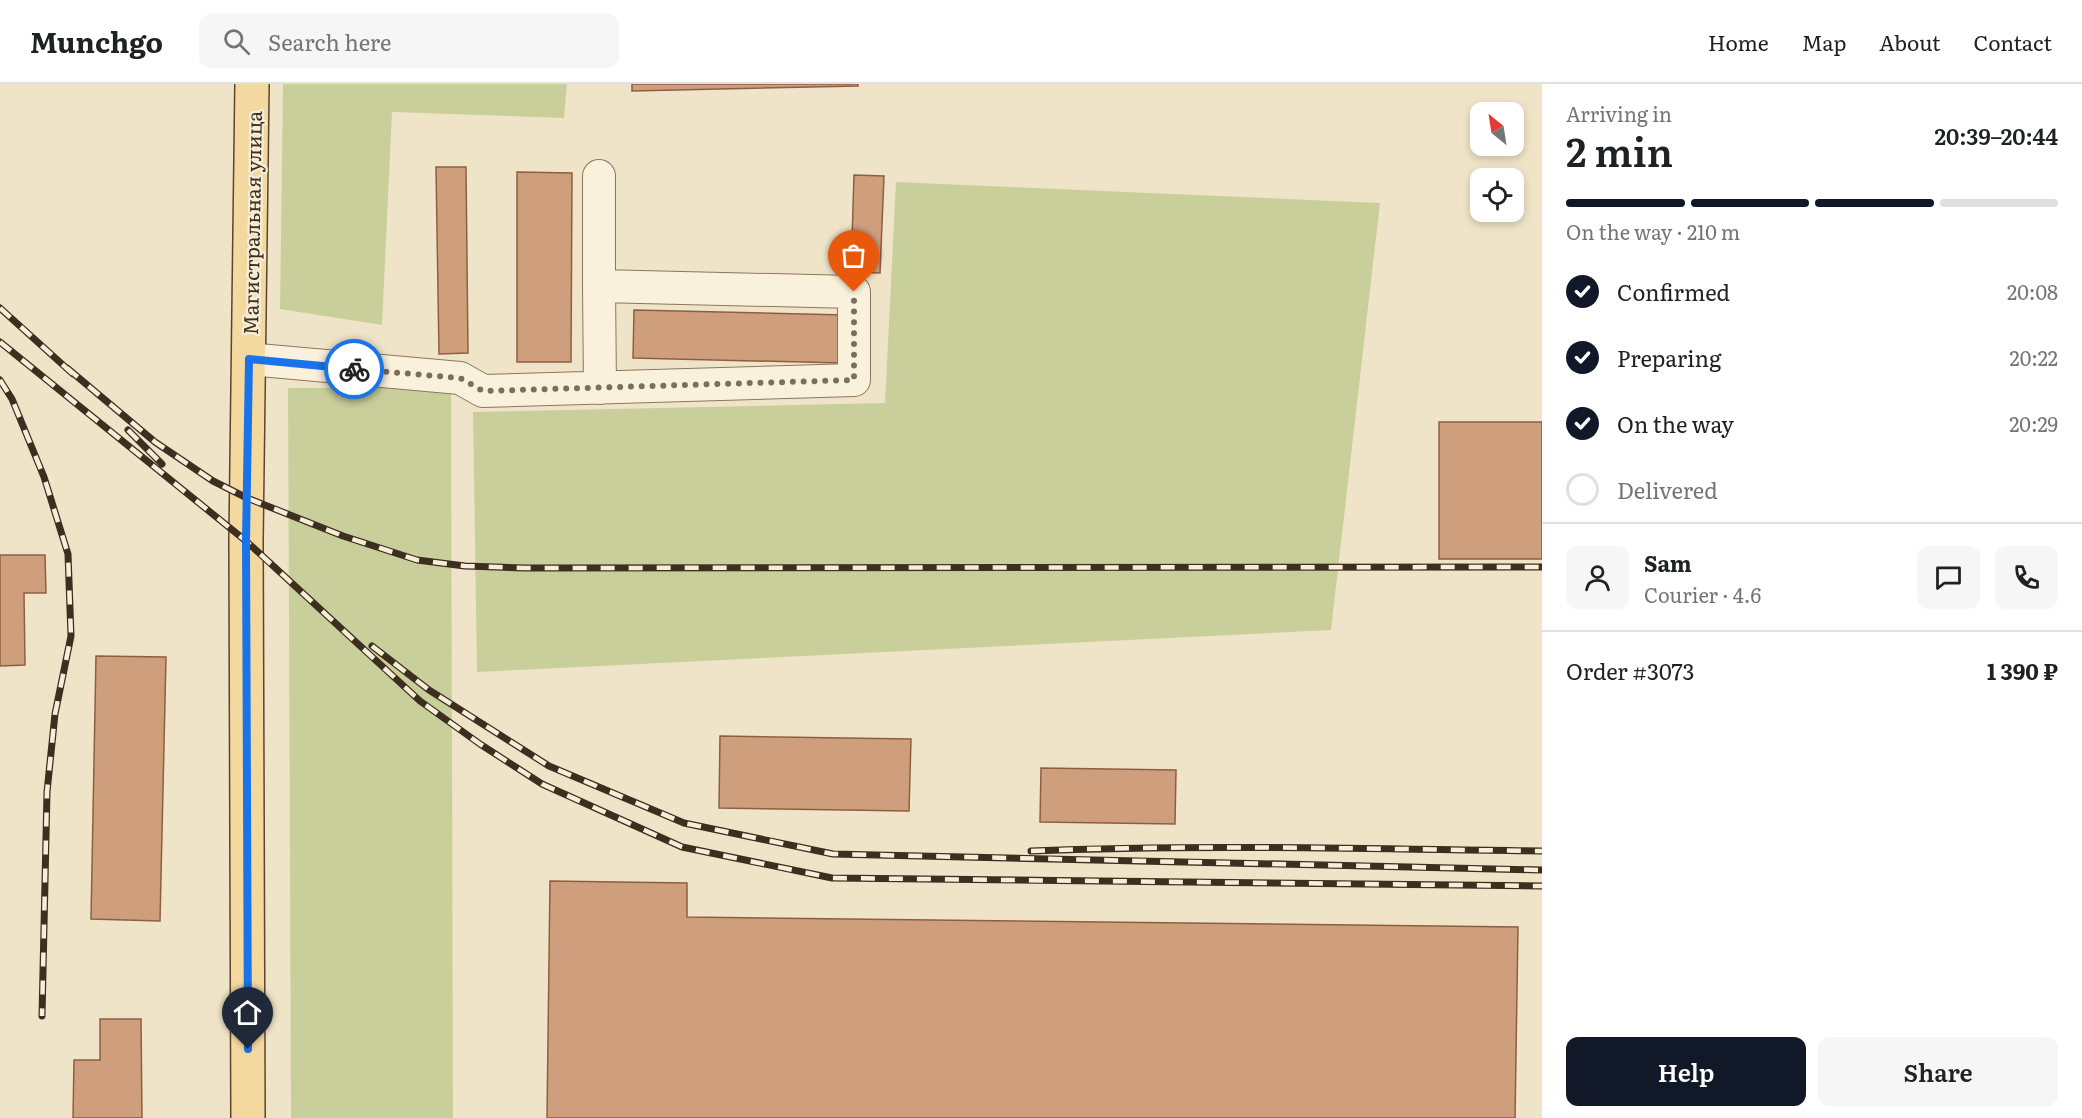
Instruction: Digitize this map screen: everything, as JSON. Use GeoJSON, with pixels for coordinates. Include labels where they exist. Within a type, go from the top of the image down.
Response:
{"type":"FeatureCollection","features":[{"type":"Feature","properties":{"kind":"main road","name":"Магистральная улица"},"geometry":{"type":"LineString","coordinates":[[248,1118],[246,541],[252,84]]}},
{"type":"Feature","properties":{"kind":"lane"},"geometry":{"type":"LineString","coordinates":[[599,176],[600,388]]}},
{"type":"Feature","properties":{"kind":"lane"},"geometry":{"type":"LineString","coordinates":[[249,359],[460,378],[483,391],[854,380],[854,292],[599,286]]}},
{"type":"Feature","properties":{"kind":"green space"},"geometry":{"type":"Polygon","coordinates":[[[283,84],[567,84],[564,118],[392,112],[382,325],[280,309],[283,84]]]}},
{"type":"Feature","properties":{"kind":"green space"},"geometry":{"type":"Polygon","coordinates":[[[896,182],[1380,203],[1331,630],[477,672],[473,412],[885,403],[896,182]]]}},
{"type":"Feature","properties":{"kind":"green space"},"geometry":{"type":"Polygon","coordinates":[[[451,387],[453,1118],[291,1118],[288,388],[451,387]]]}},
{"type":"Feature","properties":{"kind":"building"},"geometry":{"type":"Polygon","coordinates":[[[632,84],[858,84],[858,86],[632,91],[632,84]]]}},
{"type":"Feature","properties":{"kind":"building"},"geometry":{"type":"Polygon","coordinates":[[[436,167],[466,167],[468,353],[439,354],[436,167]]]}},
{"type":"Feature","properties":{"kind":"building"},"geometry":{"type":"Polygon","coordinates":[[[517,172],[572,173],[571,362],[517,362],[517,172]]]}},
{"type":"Feature","properties":{"kind":"building"},"geometry":{"type":"Polygon","coordinates":[[[854,175],[884,176],[880,273],[851,272],[854,175]]]}},
{"type":"Feature","properties":{"kind":"building"},"geometry":{"type":"Polygon","coordinates":[[[634,310],[844,315],[842,363],[633,358],[634,310]]]}},
{"type":"Feature","properties":{"kind":"building"},"geometry":{"type":"Polygon","coordinates":[[[1439,422],[1542,422],[1542,559],[1439,559],[1439,422]]]}},
{"type":"Feature","properties":{"kind":"building"},"geometry":{"type":"Polygon","coordinates":[[[0,555],[45,555],[46,593],[24,593],[25,665],[0,666],[0,555]]]}},
{"type":"Feature","properties":{"kind":"building"},"geometry":{"type":"Polygon","coordinates":[[[96,656],[166,657],[160,921],[91,919],[96,656]]]}},
{"type":"Feature","properties":{"kind":"building"},"geometry":{"type":"Polygon","coordinates":[[[720,736],[911,739],[909,811],[719,808],[720,736]]]}},
{"type":"Feature","properties":{"kind":"building"},"geometry":{"type":"Polygon","coordinates":[[[1041,768],[1176,770],[1175,824],[1040,822],[1041,768]]]}},
{"type":"Feature","properties":{"kind":"building"},"geometry":{"type":"Polygon","coordinates":[[[550,881],[687,883],[687,917],[1518,927],[1515,1118],[547,1118],[550,881]]]}},
{"type":"Feature","properties":{"kind":"building"},"geometry":{"type":"Polygon","coordinates":[[[100,1019],[141,1019],[142,1118],[73,1118],[74,1060],[100,1060],[100,1019]]]}},
{"type":"Feature","properties":{"kind":"railway"},"geometry":{"type":"LineString","coordinates":[[0,308],[73,374]]}},
{"type":"Feature","properties":{"kind":"railway"},"geometry":{"type":"LineString","coordinates":[[0,342],[246,541],[420,701],[480,744],[542,784],[682,847],[832,878],[1542,886]]}},
{"type":"Feature","properties":{"kind":"railway"},"geometry":{"type":"LineString","coordinates":[[67,368],[155,442],[213,481],[247,498],[343,536],[417,560],[465,566],[525,568],[1542,567]]}},
{"type":"Feature","properties":{"kind":"railway"},"geometry":{"type":"LineString","coordinates":[[0,380],[12,399],[44,477],[68,554],[71,636],[55,714],[47,792],[42,1016]]}},
{"type":"Feature","properties":{"kind":"railway"},"geometry":{"type":"LineString","coordinates":[[128,430],[162,464]]}},
{"type":"Feature","properties":{"kind":"railway"},"geometry":{"type":"LineString","coordinates":[[372,646],[429,690],[549,766],[684,823],[833,854],[1542,870]]}},
{"type":"Feature","properties":{"kind":"railway"},"geometry":{"type":"LineString","coordinates":[[1031,851],[1222,847],[1542,851]]}},
{"type":"Feature","properties":{"kind":"way so far"},"geometry":{"type":"LineString","coordinates":[[354,369],[460,378],[483,391],[854,380],[854,292]]}},
{"type":"Feature","properties":{"kind":"route"},"geometry":{"type":"LineString","coordinates":[[248,1049],[246,541],[249,359],[354,369]]}}]}
